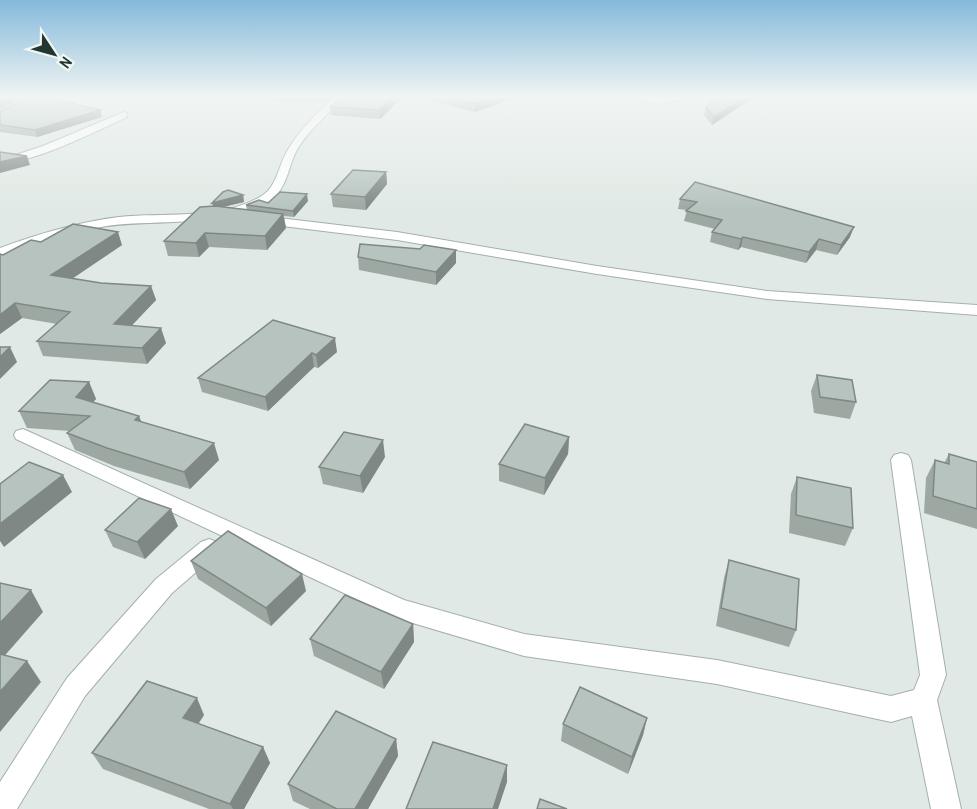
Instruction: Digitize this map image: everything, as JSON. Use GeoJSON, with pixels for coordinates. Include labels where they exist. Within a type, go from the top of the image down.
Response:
{"type":"FeatureCollection","features":[{"type":"Feature","properties":{"kind":"street"},"geometry":{"type":"LineString","coordinates":[[0,170],[4,158],[13,160],[76,135]]}},
{"type":"Feature","properties":{"kind":"street"},"geometry":{"type":"LineString","coordinates":[[220,214],[267,197],[278,186],[287,159],[305,135]]}},
{"type":"Feature","properties":{"kind":"street"},"geometry":{"type":"LineString","coordinates":[[0,253],[66,231],[118,221],[220,214],[397,236],[766,295],[977,310]]}},
{"type":"Feature","properties":{"kind":"street"},"geometry":{"type":"LineString","coordinates":[[24,435],[399,609],[524,645],[717,672],[891,709],[923,700]]}},
{"type":"Feature","properties":{"kind":"street"},"geometry":{"type":"LineString","coordinates":[[901,460],[933,675],[923,700],[946,809]]}},
{"type":"Feature","properties":{"kind":"street"},"geometry":{"type":"LineString","coordinates":[[0,809],[76,687],[164,586],[229,532]]}},
{"type":"Feature","properties":{"kind":"building"},"geometry":{"type":"Polygon","coordinates":[[[0,152],[27,156],[0,162],[0,152]]]}},
{"type":"Feature","properties":{"kind":"building"},"geometry":{"type":"Polygon","coordinates":[[[353,170],[386,172],[365,197],[331,194],[353,170]]]}},
{"type":"Feature","properties":{"kind":"building"},"geometry":{"type":"Polygon","coordinates":[[[695,182],[854,227],[841,245],[819,239],[809,252],[712,232],[722,220],[686,211],[697,202],[680,199],[695,182]]]}},
{"type":"Feature","properties":{"kind":"building"},"geometry":{"type":"Polygon","coordinates":[[[228,190],[243,195],[212,203],[223,192],[228,190]]]}},
{"type":"Feature","properties":{"kind":"building"},"geometry":{"type":"Polygon","coordinates":[[[280,192],[307,194],[293,211],[246,205],[259,200],[268,203],[280,192]]]}},
{"type":"Feature","properties":{"kind":"building"},"geometry":{"type":"Polygon","coordinates":[[[215,206],[283,214],[265,236],[205,233],[196,243],[164,241],[200,207],[215,206]]]}},
{"type":"Feature","properties":{"kind":"building"},"geometry":{"type":"Polygon","coordinates":[[[73,224],[118,232],[51,275],[101,283],[151,286],[114,324],[161,328],[142,348],[37,341],[70,312],[15,303],[0,315],[0,254],[3,255],[31,240],[41,242],[73,224]]]}},
{"type":"Feature","properties":{"kind":"building"},"geometry":{"type":"Polygon","coordinates":[[[360,244],[420,249],[424,245],[456,250],[436,272],[358,257],[360,244]]]}},
{"type":"Feature","properties":{"kind":"building"},"geometry":{"type":"Polygon","coordinates":[[[273,320],[335,338],[316,355],[312,353],[265,397],[198,378],[273,320]]]}},
{"type":"Feature","properties":{"kind":"building"},"geometry":{"type":"Polygon","coordinates":[[[0,347],[10,347],[0,357],[0,347]]]}},
{"type":"Feature","properties":{"kind":"building"},"geometry":{"type":"Polygon","coordinates":[[[817,375],[852,380],[856,402],[820,397],[817,375]]]}},
{"type":"Feature","properties":{"kind":"building"},"geometry":{"type":"Polygon","coordinates":[[[50,380],[89,382],[76,397],[139,416],[135,420],[214,443],[184,472],[67,433],[90,416],[19,411],[50,380]]]}},
{"type":"Feature","properties":{"kind":"building"},"geometry":{"type":"Polygon","coordinates":[[[525,424],[569,437],[545,478],[499,464],[525,424]]]}},
{"type":"Feature","properties":{"kind":"building"},"geometry":{"type":"Polygon","coordinates":[[[344,432],[383,440],[360,476],[319,467],[344,432]]]}},
{"type":"Feature","properties":{"kind":"building"},"geometry":{"type":"Polygon","coordinates":[[[949,454],[977,462],[977,509],[933,496],[935,460],[949,464],[949,454]]]}},
{"type":"Feature","properties":{"kind":"building"},"geometry":{"type":"Polygon","coordinates":[[[29,462],[63,475],[0,524],[0,484],[29,462]]]}},
{"type":"Feature","properties":{"kind":"building"},"geometry":{"type":"Polygon","coordinates":[[[797,477],[851,488],[853,528],[796,515],[797,477]]]}},
{"type":"Feature","properties":{"kind":"building"},"geometry":{"type":"Polygon","coordinates":[[[139,498],[171,509],[137,542],[105,530],[139,498]]]}},
{"type":"Feature","properties":{"kind":"building"},"geometry":{"type":"Polygon","coordinates":[[[228,531],[302,574],[266,608],[191,561],[228,531]]]}},
{"type":"Feature","properties":{"kind":"building"},"geometry":{"type":"Polygon","coordinates":[[[729,560],[799,579],[796,630],[721,608],[729,560]]]}},
{"type":"Feature","properties":{"kind":"building"},"geometry":{"type":"Polygon","coordinates":[[[0,583],[31,590],[0,623],[0,583]]]}},
{"type":"Feature","properties":{"kind":"building"},"geometry":{"type":"Polygon","coordinates":[[[345,595],[413,624],[381,672],[310,639],[345,595]]]}},
{"type":"Feature","properties":{"kind":"building"},"geometry":{"type":"Polygon","coordinates":[[[0,654],[27,661],[0,692],[0,654]]]}},
{"type":"Feature","properties":{"kind":"building"},"geometry":{"type":"Polygon","coordinates":[[[147,681],[197,698],[183,718],[263,747],[230,804],[92,753],[147,681]]]}},
{"type":"Feature","properties":{"kind":"building"},"geometry":{"type":"Polygon","coordinates":[[[580,687],[647,718],[632,757],[563,724],[580,687]]]}},
{"type":"Feature","properties":{"kind":"building"},"geometry":{"type":"Polygon","coordinates":[[[336,711],[396,739],[355,809],[337,809],[288,784],[336,711]]]}},
{"type":"Feature","properties":{"kind":"building"},"geometry":{"type":"Polygon","coordinates":[[[433,742],[507,765],[493,809],[406,809],[433,742]]]}},
{"type":"Feature","properties":{"kind":"building"},"geometry":{"type":"Polygon","coordinates":[[[540,799],[567,809],[537,809],[540,799]]]}}]}
